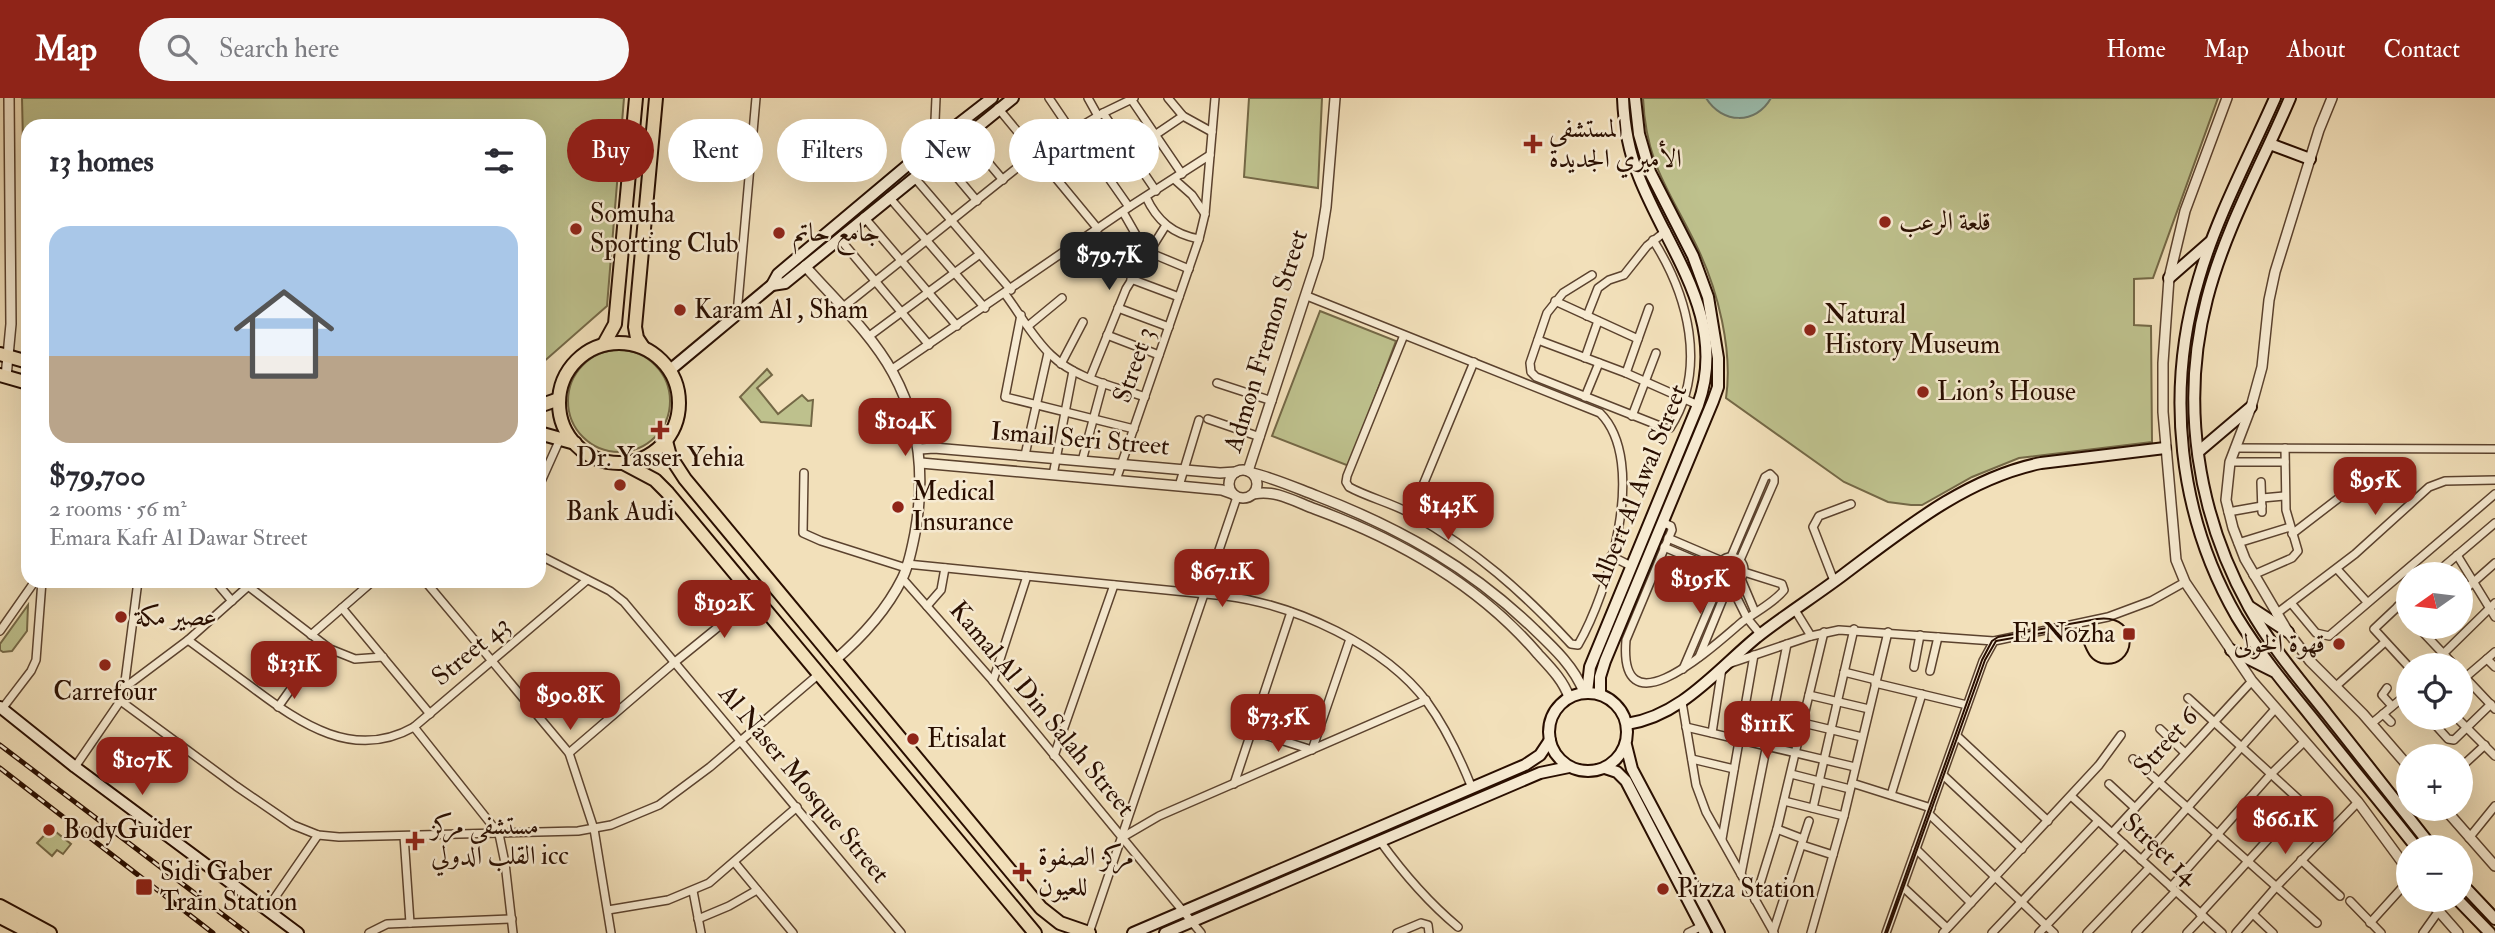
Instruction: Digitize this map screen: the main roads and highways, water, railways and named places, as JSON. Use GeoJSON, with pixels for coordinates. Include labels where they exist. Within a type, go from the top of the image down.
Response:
{"type":"FeatureCollection","features":[{"type":"Feature","properties":{"kind":"main road"},"geometry":{"type":"LineString","coordinates":[[604,344],[615,324],[636,98]]}},
{"type":"Feature","properties":{"kind":"main road"},"geometry":{"type":"LineString","coordinates":[[623,463],[643,458],[666,441],[678,418],[680,406],[678,387],[670,370],[663,361],[643,347],[637,338],[635,327],[656,98]]}},
{"type":"Feature","properties":{"kind":"main road"},"geometry":{"type":"LineString","coordinates":[[670,370],[772,285],[778,274],[934,143],[995,103],[1013,98]]}},
{"type":"Feature","properties":{"kind":"main road","name":"Albert Al Awal Street"},"geometry":{"type":"LineString","coordinates":[[1586,692],[1590,667],[1698,405],[1706,370],[1703,330],[1687,273],[1639,177],[1632,156],[1623,98]]}},
{"type":"Feature","properties":{"kind":"main road","name":"Albert Al Awal Street"},"geometry":{"type":"LineString","coordinates":[[1600,694],[1600,677],[1605,661],[1718,387],[1718,358],[1703,282],[1643,153],[1635,98]]}},
{"type":"Feature","properties":{"kind":"main road"},"geometry":{"type":"LineString","coordinates":[[2275,98],[2212,240],[2193,301],[2185,341],[2180,402],[2184,463],[2197,523],[2218,580],[2237,617],[2275,672],[2406,835]]}},
{"type":"Feature","properties":{"kind":"main road"},"geometry":{"type":"LineString","coordinates":[[2290,98],[2219,261],[2204,310],[2195,381],[2198,452],[2206,498],[2217,535],[2248,605],[2279,653],[2423,835]]}},
{"type":"Feature","properties":{"kind":"main road"},"geometry":{"type":"LineString","coordinates":[[772,285],[785,282],[805,266],[965,135],[995,103]]}},
{"type":"Feature","properties":{"kind":"main road"},"geometry":{"type":"LineString","coordinates":[[2270,144],[2310,159]]}},
{"type":"Feature","properties":{"kind":"main road"},"geometry":{"type":"LineString","coordinates":[[2168,278],[2212,240]]}},
{"type":"Feature","properties":{"kind":"main road"},"geometry":{"type":"LineString","coordinates":[[575,443],[565,427],[559,399],[569,369],[580,357],[604,344],[620,342],[643,347]]}},
{"type":"Feature","properties":{"kind":"main road"},"geometry":{"type":"LineString","coordinates":[[4,355],[21,360]]}},
{"type":"Feature","properties":{"kind":"main road"},"geometry":{"type":"LineString","coordinates":[[3,376],[21,381]]}},
{"type":"Feature","properties":{"kind":"main road"},"geometry":{"type":"LineString","coordinates":[[546,404],[559,399]]}},
{"type":"Feature","properties":{"kind":"main road"},"geometry":{"type":"LineString","coordinates":[[2198,452],[2251,407]]}},
{"type":"Feature","properties":{"kind":"main road"},"geometry":{"type":"LineString","coordinates":[[546,435],[575,443],[593,457],[623,463],[655,480],[668,492],[1035,933]]}},
{"type":"Feature","properties":{"kind":"main road"},"geometry":{"type":"LineString","coordinates":[[666,441],[670,456],[685,478],[1041,908],[1068,931],[1089,933]]}},
{"type":"Feature","properties":{"kind":"main road"},"geometry":{"type":"LineString","coordinates":[[1627,724],[1656,717],[1682,702],[1760,635],[1915,522],[2006,472],[2041,463],[2165,448]]}},
{"type":"Feature","properties":{"kind":"main road"},"geometry":{"type":"LineString","coordinates":[[668,492],[668,483],[672,479],[685,478]]}},
{"type":"Feature","properties":{"kind":"main road"},"geometry":{"type":"LineString","coordinates":[[2248,605],[2288,632]]}},
{"type":"Feature","properties":{"kind":"main road"},"geometry":{"type":"LineString","coordinates":[[2231,650],[2275,672]]}},
{"type":"Feature","properties":{"kind":"main road"},"geometry":{"type":"LineString","coordinates":[[1626,745],[1618,759],[1605,768],[1581,771],[1569,767],[1556,756],[1550,740],[1549,730],[1555,711],[1569,697],[1586,692],[1600,694],[1618,705],[1627,724],[1626,745],[1632,769],[1719,933]]}},
{"type":"Feature","properties":{"kind":"main road"},"geometry":{"type":"LineString","coordinates":[[1,708],[75,767],[298,933]]}},
{"type":"Feature","properties":{"kind":"main road"},"geometry":{"type":"LineString","coordinates":[[1133,933],[1533,761],[1550,740]]}},
{"type":"Feature","properties":{"kind":"main road"},"geometry":{"type":"LineString","coordinates":[[1165,933],[1540,773],[1569,767]]}},
{"type":"Feature","properties":{"kind":"main road"},"geometry":{"type":"LineString","coordinates":[[1605,768],[1617,772],[1626,781],[1704,929]]}},
{"type":"Feature","properties":{"kind":"main road"},"geometry":{"type":"LineString","coordinates":[[1408,815],[1413,827]]}},
{"type":"Feature","properties":{"kind":"main road"},"geometry":{"type":"LineString","coordinates":[[2473,896],[2495,919]]}},
{"type":"Feature","properties":{"kind":"main road"},"geometry":{"type":"LineString","coordinates":[[1199,905],[1204,909],[1205,916]]}},
{"type":"Feature","properties":{"kind":"main road"},"geometry":{"type":"LineString","coordinates":[[0,906],[30,931]]}},
{"type":"Feature","properties":{"kind":"main road"},"geometry":{"type":"LineString","coordinates":[[1025,921],[1040,918],[1041,908]]}},
{"type":"Feature","properties":{"kind":"main road"},"geometry":{"type":"LineString","coordinates":[[2470,912],[2490,933]]}},
{"type":"Feature","properties":{"kind":"main road"},"geometry":{"type":"LineString","coordinates":[[1179,913],[1174,922],[1180,927]]}},
{"type":"Feature","properties":{"kind":"main road"},"geometry":{"type":"LineString","coordinates":[[0,917],[30,931],[50,933]]}},
{"type":"Feature","properties":{"kind":"tram line"},"geometry":{"type":"LineString","coordinates":[[1885,933],[1982,660],[1992,641],[1998,637],[2097,619],[2112,619],[2122,624],[2128,632],[2128,651],[2122,659],[2113,663],[2095,660],[2080,636],[2070,628],[1996,641],[1985,660],[1887,933]]}},
{"type":"Feature","properties":{"kind":"railway"},"geometry":{"type":"LineString","coordinates":[[0,745],[247,933]]}},
{"type":"Feature","properties":{"kind":"railway"},"geometry":{"type":"LineString","coordinates":[[0,768],[213,933]]}},
{"type":"Feature","properties":{"kind":"place","name":"المستشفى الأميري الجديدة"},"geometry":{"type":"Point","coordinates":[1533,144]}},
{"type":"Feature","properties":{"kind":"place","name":"قلعة الرعب"},"geometry":{"type":"Point","coordinates":[1885,222]}},
{"type":"Feature","properties":{"kind":"place","name":"Somuha Sporting Club"},"geometry":{"type":"Point","coordinates":[576,229]}},
{"type":"Feature","properties":{"kind":"place","name":"جامع حاتم"},"geometry":{"type":"Point","coordinates":[779,233]}},
{"type":"Feature","properties":{"kind":"place","name":"Karam Al , Sham"},"geometry":{"type":"Point","coordinates":[680,310]}},
{"type":"Feature","properties":{"kind":"place","name":"Natural History Museum"},"geometry":{"type":"Point","coordinates":[1810,330]}},
{"type":"Feature","properties":{"kind":"place","name":"Lion's House"},"geometry":{"type":"Point","coordinates":[1923,392]}},
{"type":"Feature","properties":{"kind":"place","name":"Dr. Yasser Yehia"},"geometry":{"type":"Point","coordinates":[660,430]}},
{"type":"Feature","properties":{"kind":"place","name":"Bank Audi"},"geometry":{"type":"Point","coordinates":[620,485]}},
{"type":"Feature","properties":{"kind":"place","name":"Medical Insurance"},"geometry":{"type":"Point","coordinates":[898,507]}},
{"type":"Feature","properties":{"kind":"place","name":"عصير مكة"},"geometry":{"type":"Point","coordinates":[121,617]}},
{"type":"Feature","properties":{"kind":"place","name":"El Nozha"},"geometry":{"type":"Point","coordinates":[2129,634]}},
{"type":"Feature","properties":{"kind":"place","name":"قهوة الخولى"},"geometry":{"type":"Point","coordinates":[2339,644]}},
{"type":"Feature","properties":{"kind":"place","name":"Carrefour"},"geometry":{"type":"Point","coordinates":[105,665]}},
{"type":"Feature","properties":{"kind":"place","name":"Etisalat"},"geometry":{"type":"Point","coordinates":[913,739]}},
{"type":"Feature","properties":{"kind":"place","name":"BodyGuider"},"geometry":{"type":"Point","coordinates":[49,830]}},
{"type":"Feature","properties":{"kind":"place","name":"مستشفى مركز القلب الدولي icc"},"geometry":{"type":"Point","coordinates":[415,841]}},
{"type":"Feature","properties":{"kind":"place","name":"مركز الصفوة للعيون"},"geometry":{"type":"Point","coordinates":[1022,872]}},
{"type":"Feature","properties":{"kind":"place","name":"Sidi Gaber Train Station"},"geometry":{"type":"Point","coordinates":[144,887]}},
{"type":"Feature","properties":{"kind":"place","name":"Pizza Station"},"geometry":{"type":"Point","coordinates":[1663,889]}}]}
